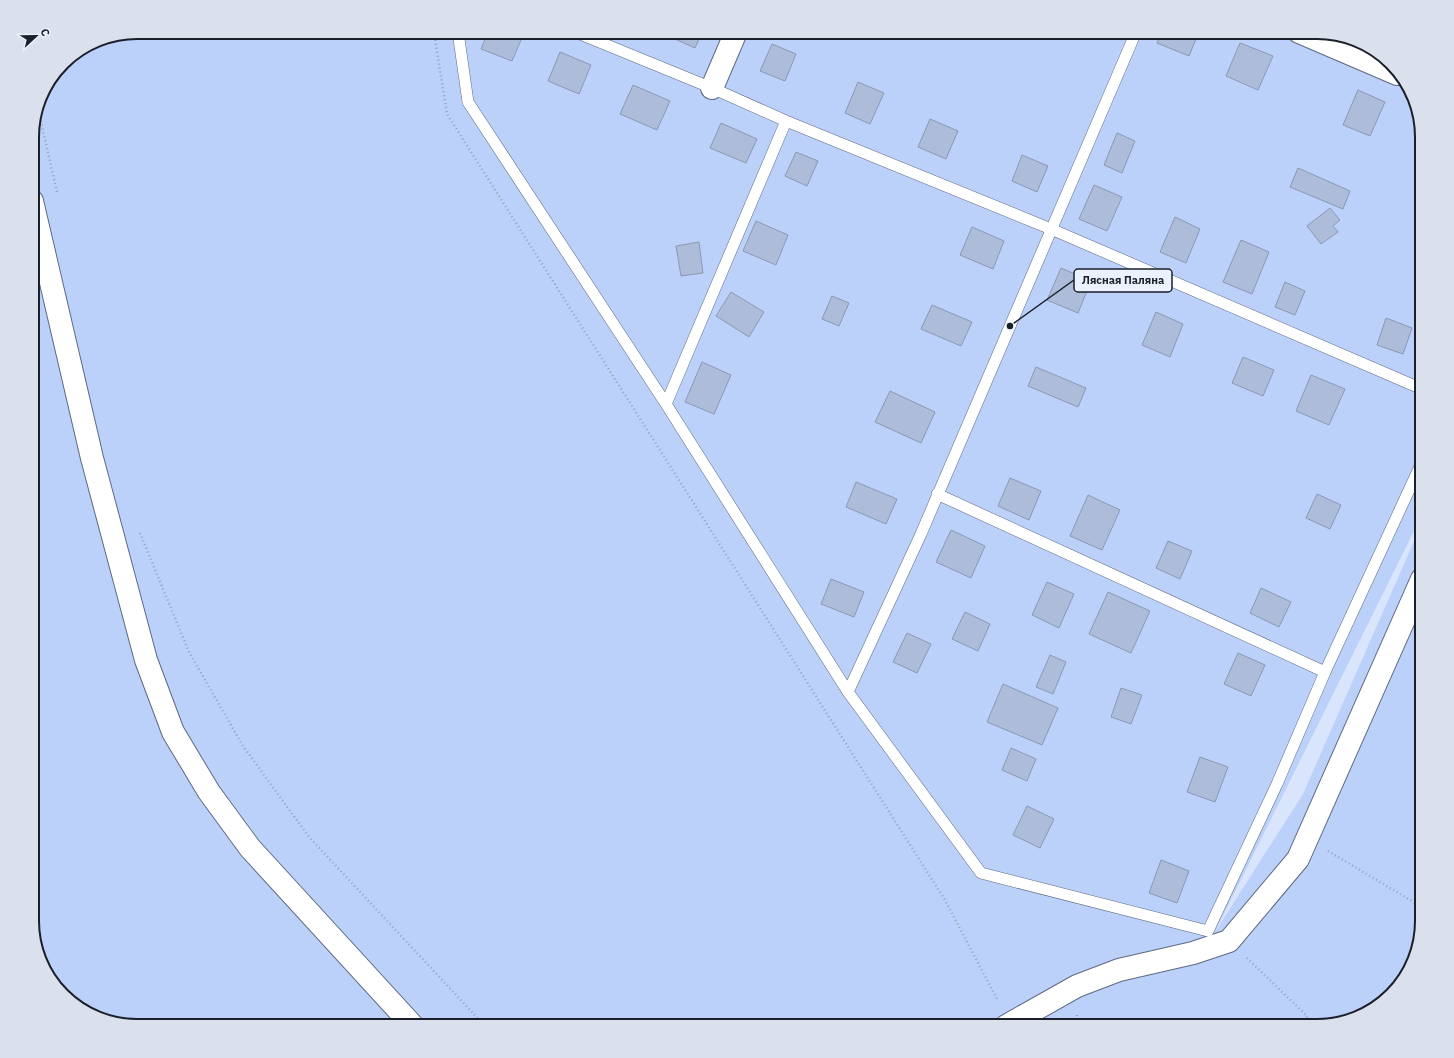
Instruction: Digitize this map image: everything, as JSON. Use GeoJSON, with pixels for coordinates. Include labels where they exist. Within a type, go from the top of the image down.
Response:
{"type":"FeatureCollection","features":[{"type":"Feature","properties":{"kind":"street"},"geometry":{"type":"LineString","coordinates":[[712,88],[733,39]]}},
{"type":"Feature","properties":{"kind":"street"},"geometry":{"type":"LineString","coordinates":[[1315,39],[1389,71]]}},
{"type":"Feature","properties":{"kind":"street"},"geometry":{"type":"LineString","coordinates":[[39,231],[92,458],[146,660],[173,732],[209,792],[250,848],[407,1019]]}},
{"type":"Feature","properties":{"kind":"street"},"geometry":{"type":"LineString","coordinates":[[1017,1019],[1077,986],[1119,970],[1193,954],[1229,941],[1298,859],[1415,595]]}},
{"type":"Feature","properties":{"kind":"lane"},"geometry":{"type":"LineString","coordinates":[[459,39],[468,102],[666,404],[848,692],[981,873],[1208,931],[1278,784],[1325,672],[1415,477]]}},
{"type":"Feature","properties":{"kind":"lane"},"geometry":{"type":"LineString","coordinates":[[592,39],[712,88],[786,121],[1051,229],[1415,386]]}},
{"type":"Feature","properties":{"kind":"lane"},"geometry":{"type":"LineString","coordinates":[[848,692],[921,534],[1133,39]]}},
{"type":"Feature","properties":{"kind":"lane"},"geometry":{"type":"LineString","coordinates":[[666,404],[786,121]]}},
{"type":"Feature","properties":{"kind":"lane"},"geometry":{"type":"LineString","coordinates":[[937,494],[1325,672]]}},
{"type":"Feature","properties":{"kind":"path"},"geometry":{"type":"LineString","coordinates":[[435,39],[447,114],[944,900],[1005,1019]]}},
{"type":"Feature","properties":{"kind":"path"},"geometry":{"type":"LineString","coordinates":[[41,120],[58,194]]}},
{"type":"Feature","properties":{"kind":"path"},"geometry":{"type":"LineString","coordinates":[[140,532],[189,652],[243,746],[309,836],[479,1019]]}},
{"type":"Feature","properties":{"kind":"path"},"geometry":{"type":"LineString","coordinates":[[1307,839],[1415,904]]}},
{"type":"Feature","properties":{"kind":"path"},"geometry":{"type":"LineString","coordinates":[[1229,941],[1307,1016],[1306,1019]]}},
{"type":"Feature","properties":{"kind":"shaded area"},"geometry":{"type":"Polygon","coordinates":[[[137,39],[1323,39],[1349,44],[1360,49],[1377,59],[1391,72],[1408,99],[1414,124],[1415,529],[1215,932],[1303,794],[1415,539],[1414,934],[1410,953],[1395,981],[1377,999],[1349,1014],[1323,1019],[137,1019],[112,1016],[94,1009],[77,999],[63,986],[46,959],[39,927],[39,131],[42,112],[49,94],[59,77],[72,63],[88,52],[99,46],[112,42],[137,39]]]}},
{"type":"Feature","properties":{"kind":"building"},"geometry":{"type":"Polygon","coordinates":[[[485,39],[521,39],[512,61],[481,49],[485,39]]]}},
{"type":"Feature","properties":{"kind":"building"},"geometry":{"type":"Polygon","coordinates":[[[675,39],[699,39],[695,48],[675,39]]]}},
{"type":"Feature","properties":{"kind":"building"},"geometry":{"type":"Polygon","coordinates":[[[1159,39],[1196,39],[1189,56],[1157,43],[1159,39]]]}},
{"type":"Feature","properties":{"kind":"building"},"geometry":{"type":"Polygon","coordinates":[[[1240,43],[1273,56],[1258,90],[1226,76],[1240,43]]]}},
{"type":"Feature","properties":{"kind":"building"},"geometry":{"type":"Polygon","coordinates":[[[772,44],[796,54],[785,81],[760,71],[772,44]]]}},
{"type":"Feature","properties":{"kind":"building"},"geometry":{"type":"Polygon","coordinates":[[[560,52],[591,65],[579,94],[548,81],[560,52]]]}},
{"type":"Feature","properties":{"kind":"building"},"geometry":{"type":"Polygon","coordinates":[[[858,82],[884,93],[870,124],[845,113],[858,82]]]}},
{"type":"Feature","properties":{"kind":"building"},"geometry":{"type":"Polygon","coordinates":[[[633,85],[670,101],[657,130],[620,114],[633,85]]]}},
{"type":"Feature","properties":{"kind":"building"},"geometry":{"type":"Polygon","coordinates":[[[1358,90],[1385,102],[1370,136],[1343,125],[1358,90]]]}},
{"type":"Feature","properties":{"kind":"building"},"geometry":{"type":"Polygon","coordinates":[[[930,119],[958,131],[946,159],[918,147],[930,119]]]}},
{"type":"Feature","properties":{"kind":"building"},"geometry":{"type":"Polygon","coordinates":[[[721,123],[757,139],[746,163],[710,148],[721,123]]]}},
{"type":"Feature","properties":{"kind":"building"},"geometry":{"type":"Polygon","coordinates":[[[1117,133],[1135,141],[1122,173],[1104,165],[1117,133]]]}},
{"type":"Feature","properties":{"kind":"building"},"geometry":{"type":"Polygon","coordinates":[[[796,152],[818,161],[807,186],[785,176],[796,152]]]}},
{"type":"Feature","properties":{"kind":"building"},"geometry":{"type":"Polygon","coordinates":[[[1022,155],[1048,166],[1037,192],[1012,181],[1022,155]]]}},
{"type":"Feature","properties":{"kind":"building"},"geometry":{"type":"Polygon","coordinates":[[[1298,168],[1350,191],[1343,209],[1290,187],[1298,168]]]}},
{"type":"Feature","properties":{"kind":"building"},"geometry":{"type":"Polygon","coordinates":[[[1094,185],[1122,197],[1107,231],[1079,219],[1094,185]]]}},
{"type":"Feature","properties":{"kind":"building"},"geometry":{"type":"Polygon","coordinates":[[[1330,208],[1340,220],[1333,226],[1338,232],[1321,244],[1307,226],[1330,208]]]}},
{"type":"Feature","properties":{"kind":"building"},"geometry":{"type":"Polygon","coordinates":[[[1175,217],[1200,229],[1186,263],[1160,252],[1175,217]]]}},
{"type":"Feature","properties":{"kind":"building"},"geometry":{"type":"Polygon","coordinates":[[[756,221],[788,235],[776,265],[743,251],[756,221]]]}},
{"type":"Feature","properties":{"kind":"building"},"geometry":{"type":"Polygon","coordinates":[[[972,227],[1004,241],[993,269],[960,255],[972,227]]]}},
{"type":"Feature","properties":{"kind":"building"},"geometry":{"type":"Polygon","coordinates":[[[1241,240],[1269,252],[1252,294],[1223,282],[1241,240]]]}},
{"type":"Feature","properties":{"kind":"building"},"geometry":{"type":"Polygon","coordinates":[[[699,242],[703,273],[681,276],[676,246],[699,242]]]}},
{"type":"Feature","properties":{"kind":"building"},"geometry":{"type":"Polygon","coordinates":[[[1061,268],[1091,281],[1078,313],[1047,300],[1061,268]]]}},
{"type":"Feature","properties":{"kind":"building"},"geometry":{"type":"Polygon","coordinates":[[[1285,282],[1305,291],[1295,315],[1275,307],[1285,282]]]}},
{"type":"Feature","properties":{"kind":"building"},"geometry":{"type":"Polygon","coordinates":[[[731,292],[764,312],[749,337],[716,316],[731,292]]]}},
{"type":"Feature","properties":{"kind":"building"},"geometry":{"type":"Polygon","coordinates":[[[832,296],[849,303],[839,326],[822,319],[832,296]]]}},
{"type":"Feature","properties":{"kind":"building"},"geometry":{"type":"Polygon","coordinates":[[[932,305],[972,322],[961,346],[921,329],[932,305]]]}},
{"type":"Feature","properties":{"kind":"building"},"geometry":{"type":"Polygon","coordinates":[[[1156,312],[1183,324],[1170,357],[1142,345],[1156,312]]]}},
{"type":"Feature","properties":{"kind":"building"},"geometry":{"type":"Polygon","coordinates":[[[1386,318],[1412,328],[1403,354],[1377,345],[1386,318]]]}},
{"type":"Feature","properties":{"kind":"building"},"geometry":{"type":"Polygon","coordinates":[[[1243,357],[1274,370],[1263,396],[1232,383],[1243,357]]]}},
{"type":"Feature","properties":{"kind":"building"},"geometry":{"type":"Polygon","coordinates":[[[702,362],[731,375],[714,414],[685,402],[702,362]]]}},
{"type":"Feature","properties":{"kind":"building"},"geometry":{"type":"Polygon","coordinates":[[[1036,367],[1086,388],[1078,407],[1028,386],[1036,367]]]}},
{"type":"Feature","properties":{"kind":"building"},"geometry":{"type":"Polygon","coordinates":[[[1311,375],[1345,389],[1329,425],[1296,411],[1311,375]]]}},
{"type":"Feature","properties":{"kind":"building"},"geometry":{"type":"Polygon","coordinates":[[[890,391],[935,412],[921,443],[875,422],[890,391]]]}},
{"type":"Feature","properties":{"kind":"building"},"geometry":{"type":"Polygon","coordinates":[[[1010,478],[1041,491],[1029,520],[998,506],[1010,478]]]}},
{"type":"Feature","properties":{"kind":"building"},"geometry":{"type":"Polygon","coordinates":[[[856,482],[897,499],[886,524],[846,507],[856,482]]]}},
{"type":"Feature","properties":{"kind":"building"},"geometry":{"type":"Polygon","coordinates":[[[1317,494],[1341,505],[1330,529],[1306,518],[1317,494]]]}},
{"type":"Feature","properties":{"kind":"building"},"geometry":{"type":"Polygon","coordinates":[[[1088,495],[1120,510],[1102,550],[1070,536],[1088,495]]]}},
{"type":"Feature","properties":{"kind":"building"},"geometry":{"type":"Polygon","coordinates":[[[951,530],[985,546],[971,578],[936,562],[951,530]]]}},
{"type":"Feature","properties":{"kind":"building"},"geometry":{"type":"Polygon","coordinates":[[[1168,541],[1192,551],[1180,579],[1156,568],[1168,541]]]}},
{"type":"Feature","properties":{"kind":"building"},"geometry":{"type":"Polygon","coordinates":[[[831,579],[864,592],[854,617],[821,604],[831,579]]]}},
{"type":"Feature","properties":{"kind":"building"},"geometry":{"type":"Polygon","coordinates":[[[1047,582],[1074,594],[1059,628],[1032,615],[1047,582]]]}},
{"type":"Feature","properties":{"kind":"building"},"geometry":{"type":"Polygon","coordinates":[[[1261,588],[1291,602],[1279,627],[1250,613],[1261,588]]]}},
{"type":"Feature","properties":{"kind":"building"},"geometry":{"type":"Polygon","coordinates":[[[1108,592],[1150,611],[1131,653],[1089,634],[1108,592]]]}},
{"type":"Feature","properties":{"kind":"building"},"geometry":{"type":"Polygon","coordinates":[[[965,612],[990,624],[978,651],[952,639],[965,612]]]}},
{"type":"Feature","properties":{"kind":"building"},"geometry":{"type":"Polygon","coordinates":[[[907,633],[931,644],[917,673],[893,662],[907,633]]]}},
{"type":"Feature","properties":{"kind":"building"},"geometry":{"type":"Polygon","coordinates":[[[1238,653],[1265,665],[1251,696],[1224,684],[1238,653]]]}},
{"type":"Feature","properties":{"kind":"building"},"geometry":{"type":"Polygon","coordinates":[[[1050,655],[1066,662],[1053,694],[1036,687],[1050,655]]]}},
{"type":"Feature","properties":{"kind":"building"},"geometry":{"type":"Polygon","coordinates":[[[1003,684],[1058,708],[1042,745],[987,722],[1003,684]]]}},
{"type":"Feature","properties":{"kind":"building"},"geometry":{"type":"Polygon","coordinates":[[[1121,688],[1142,695],[1131,724],[1111,717],[1121,688]]]}},
{"type":"Feature","properties":{"kind":"building"},"geometry":{"type":"Polygon","coordinates":[[[1011,748],[1036,759],[1027,781],[1002,770],[1011,748]]]}},
{"type":"Feature","properties":{"kind":"building"},"geometry":{"type":"Polygon","coordinates":[[[1200,757],[1228,767],[1215,802],[1187,792],[1200,757]]]}},
{"type":"Feature","properties":{"kind":"building"},"geometry":{"type":"Polygon","coordinates":[[[1027,806],[1054,819],[1040,848],[1013,835],[1027,806]]]}},
{"type":"Feature","properties":{"kind":"building"},"geometry":{"type":"Polygon","coordinates":[[[1161,860],[1189,871],[1177,903],[1149,893],[1161,860]]]}},
{"type":"Feature","properties":{"kind":"place","name":"Лясная Паляна"},"geometry":{"type":"Point","coordinates":[1010,326]}}]}
